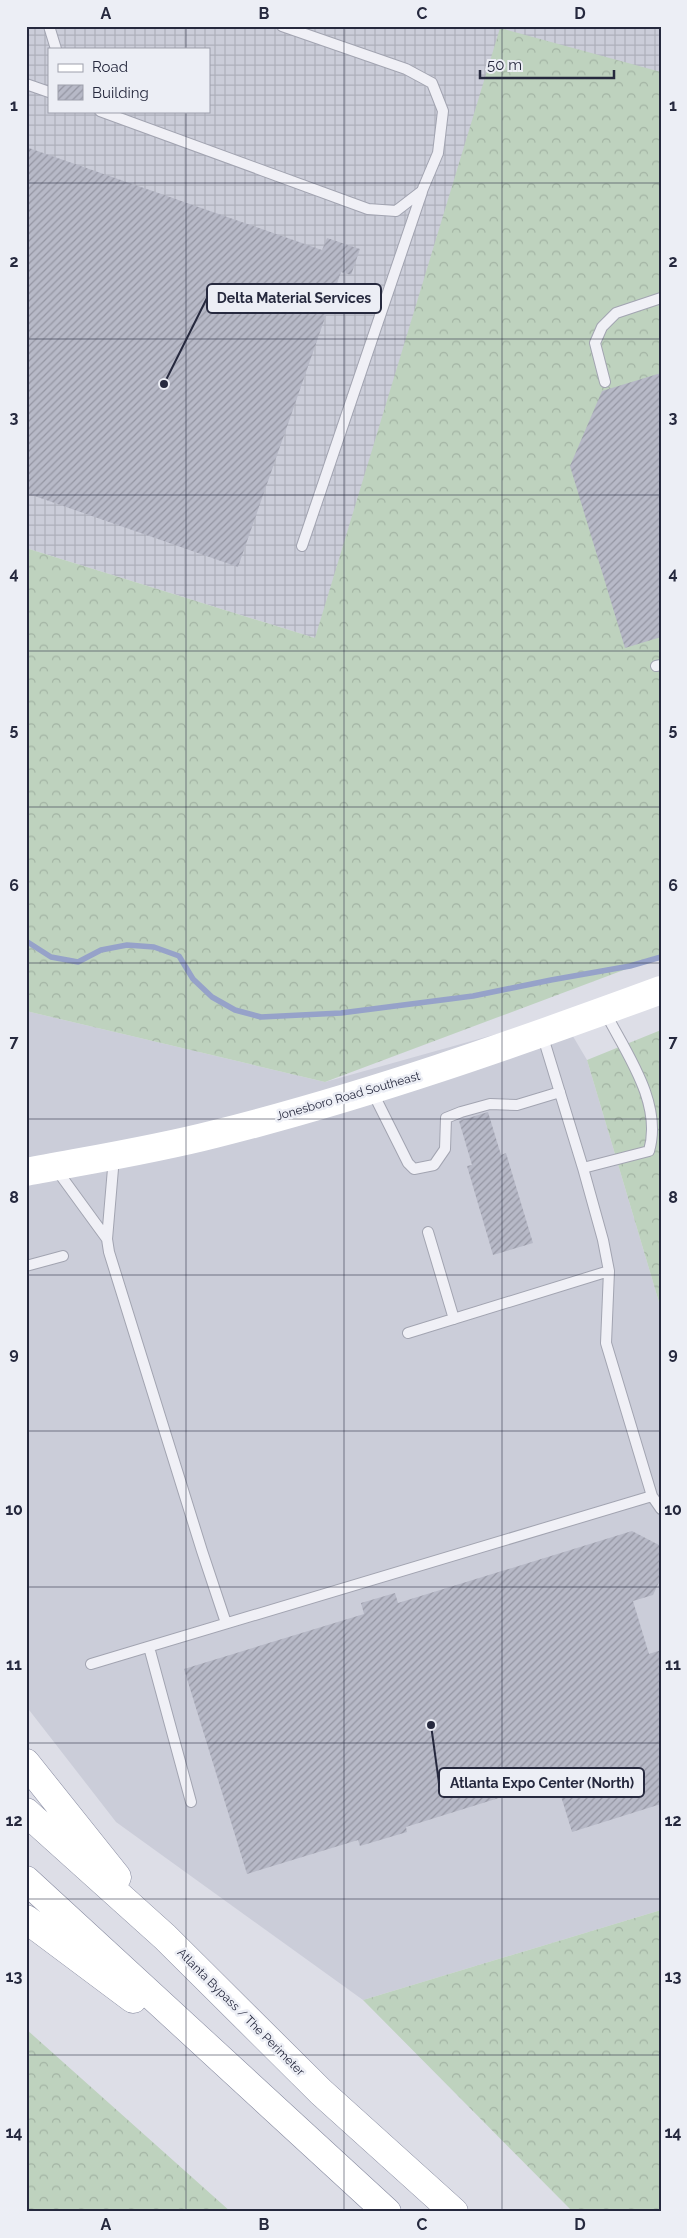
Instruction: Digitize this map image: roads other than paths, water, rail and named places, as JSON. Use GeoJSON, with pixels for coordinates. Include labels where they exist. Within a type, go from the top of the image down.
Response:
{"type":"FeatureCollection","features":[{"type":"Feature","properties":{"kind":"main road","name":"Jonesboro Road Southeast"},"geometry":{"type":"LineString","coordinates":[[26,1172],[214,1134],[372,1090],[542,1033],[661,990]]}},
{"type":"Feature","properties":{"kind":"main road"},"geometry":{"type":"LineString","coordinates":[[26,1763],[165,1937]]}},
{"type":"Feature","properties":{"kind":"main road","name":"Atlanta Bypass / The Perimeter"},"geometry":{"type":"LineString","coordinates":[[26,1812],[165,1937],[321,2092],[454,2212]]}},
{"type":"Feature","properties":{"kind":"main road"},"geometry":{"type":"LineString","coordinates":[[26,1880],[387,2212]]}},
{"type":"Feature","properties":{"kind":"main road"},"geometry":{"type":"LineString","coordinates":[[26,1919],[234,2072]]}},
{"type":"Feature","properties":{"kind":"lane"},"geometry":{"type":"LineString","coordinates":[[49,26],[56,48]]}},
{"type":"Feature","properties":{"kind":"lane"},"geometry":{"type":"LineString","coordinates":[[282,26],[406,68],[432,83],[443,111],[438,153],[422,191],[302,546]]}},
{"type":"Feature","properties":{"kind":"lane"},"geometry":{"type":"LineString","coordinates":[[26,84],[48,92]]}},
{"type":"Feature","properties":{"kind":"lane"},"geometry":{"type":"LineString","coordinates":[[103,112],[368,209],[396,211],[422,191]]}},
{"type":"Feature","properties":{"kind":"lane"},"geometry":{"type":"LineString","coordinates":[[605,382],[595,343],[602,327],[616,313],[661,298]]}},
{"type":"Feature","properties":{"kind":"lane"},"geometry":{"type":"LineString","coordinates":[[584,1168],[649,1151],[653,1138],[651,1113],[642,1084],[604,1011]]}},
{"type":"Feature","properties":{"kind":"lane"},"geometry":{"type":"LineString","coordinates":[[542,1033],[584,1168],[603,1240],[609,1271],[606,1344],[652,1496],[661,1509]]}},
{"type":"Feature","properties":{"kind":"lane"},"geometry":{"type":"LineString","coordinates":[[372,1090],[408,1163],[414,1168],[434,1165],[445,1149],[444,1132],[446,1118],[490,1104],[517,1105],[560,1092]]}},
{"type":"Feature","properties":{"kind":"lane"},"geometry":{"type":"LineString","coordinates":[[114,1154],[109,1200],[108,1252],[226,1623]]}},
{"type":"Feature","properties":{"kind":"lane"},"geometry":{"type":"LineString","coordinates":[[54,1166],[108,1239]]}},
{"type":"Feature","properties":{"kind":"lane"},"geometry":{"type":"LineString","coordinates":[[428,1232],[454,1319]]}},
{"type":"Feature","properties":{"kind":"lane"},"geometry":{"type":"LineString","coordinates":[[26,1266],[63,1256]]}},
{"type":"Feature","properties":{"kind":"lane"},"geometry":{"type":"LineString","coordinates":[[408,1333],[609,1271]]}},
{"type":"Feature","properties":{"kind":"lane"},"geometry":{"type":"LineString","coordinates":[[91,1664],[652,1496]]}},
{"type":"Feature","properties":{"kind":"lane"},"geometry":{"type":"LineString","coordinates":[[149,1646],[191,1802]]}},
{"type":"Feature","properties":{"kind":"waterway"},"geometry":{"type":"LineString","coordinates":[[26,941],[51,957],[78,962],[101,950],[127,945],[154,947],[179,956],[193,979],[212,997],[235,1010],[261,1017],[341,1013],[473,996],[630,966],[661,957]]}},
{"type":"Feature","properties":{"kind":"place","name":"Delta Material Services"},"geometry":{"type":"Point","coordinates":[164,384]}},
{"type":"Feature","properties":{"kind":"place","name":"Atlanta Expo Center (North)"},"geometry":{"type":"Point","coordinates":[431,1725]}}]}
